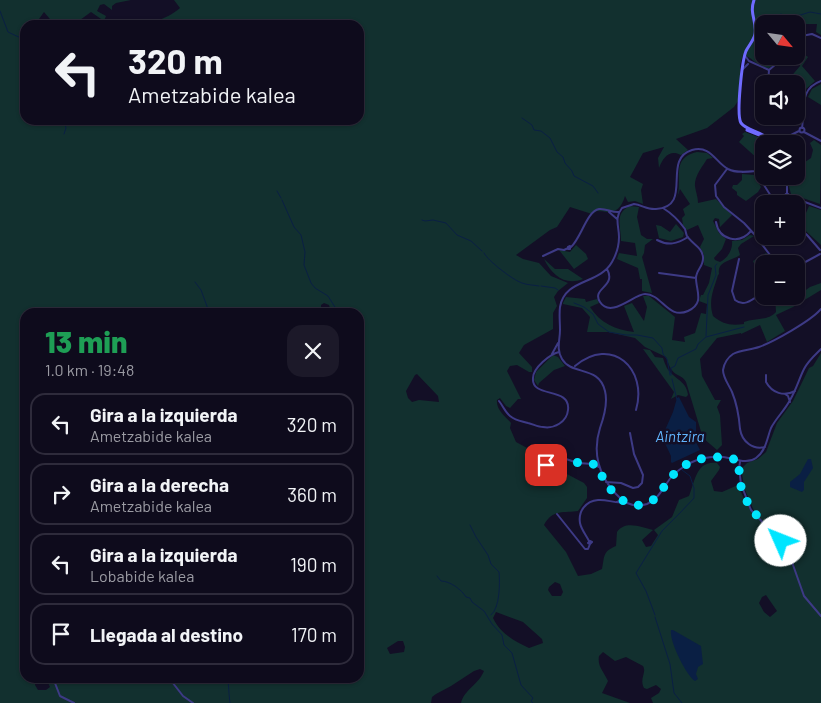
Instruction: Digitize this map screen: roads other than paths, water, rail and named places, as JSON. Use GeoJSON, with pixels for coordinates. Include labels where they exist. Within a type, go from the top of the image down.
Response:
{"type":"FeatureCollection","features":[{"type":"Feature","properties":{"kind":"street"},"geometry":{"type":"LineString","coordinates":[[754,0],[751,13],[755,34],[745,55],[738,112],[741,122],[749,129],[762,135]]}},
{"type":"Feature","properties":{"kind":"street"},"geometry":{"type":"LineString","coordinates":[[805,35],[812,34],[821,38]]}},
{"type":"Feature","properties":{"kind":"street"},"geometry":{"type":"LineString","coordinates":[[745,55],[748,62]]}},
{"type":"Feature","properties":{"kind":"street"},"geometry":{"type":"LineString","coordinates":[[744,62],[769,70]]}},
{"type":"Feature","properties":{"kind":"street"},"geometry":{"type":"LineString","coordinates":[[743,69],[748,62]]}},
{"type":"Feature","properties":{"kind":"street"},"geometry":{"type":"LineString","coordinates":[[769,75],[769,70],[775,65]]}},
{"type":"Feature","properties":{"kind":"street"},"geometry":{"type":"LineString","coordinates":[[804,132],[802,128],[806,93],[812,85],[820,80]]}},
{"type":"Feature","properties":{"kind":"street"},"geometry":{"type":"LineString","coordinates":[[789,135],[802,128]]}},
{"type":"Feature","properties":{"kind":"street"},"geometry":{"type":"LineString","coordinates":[[799,131],[821,141]]}},
{"type":"Feature","properties":{"kind":"street"},"geometry":{"type":"LineString","coordinates":[[626,502],[606,482],[597,462],[598,437],[604,418],[606,392],[602,383],[595,376],[565,363],[559,352],[560,305],[564,295],[576,284],[590,279],[607,269],[616,254],[618,245],[616,219],[619,212],[625,206],[634,204],[650,209],[663,208],[669,205],[677,191],[678,163],[686,154],[697,149],[706,151],[714,155],[726,168],[743,172],[755,171]]}},
{"type":"Feature","properties":{"kind":"street"},"geometry":{"type":"LineString","coordinates":[[726,168],[715,185],[716,196],[724,207],[751,231],[770,255]]}},
{"type":"Feature","properties":{"kind":"street"},"geometry":{"type":"LineString","coordinates":[[787,185],[787,195]]}},
{"type":"Feature","properties":{"kind":"street"},"geometry":{"type":"LineString","coordinates":[[805,202],[821,208]]}},
{"type":"Feature","properties":{"kind":"street"},"geometry":{"type":"LineString","coordinates":[[669,205],[669,212]]}},
{"type":"Feature","properties":{"kind":"street"},"geometry":{"type":"LineString","coordinates":[[607,269],[610,280],[598,296],[601,303],[610,307],[624,305],[638,295],[647,294],[655,297],[666,308],[674,312],[684,312],[693,308],[698,299],[699,290],[696,278],[702,265],[703,256],[701,250],[688,237],[684,227],[663,208]]}},
{"type":"Feature","properties":{"kind":"street"},"geometry":{"type":"LineString","coordinates":[[543,256],[569,248],[578,239],[592,213],[600,209],[609,212],[619,212]]}},
{"type":"Feature","properties":{"kind":"street"},"geometry":{"type":"LineString","coordinates":[[609,212],[616,219]]}},
{"type":"Feature","properties":{"kind":"street"},"geometry":{"type":"LineString","coordinates":[[716,222],[720,232],[730,239],[743,238],[751,231]]}},
{"type":"Feature","properties":{"kind":"street"},"geometry":{"type":"LineString","coordinates":[[805,234],[820,249],[821,254],[805,263]]}},
{"type":"Feature","properties":{"kind":"street"},"geometry":{"type":"LineString","coordinates":[[657,240],[666,244],[674,244],[688,237]]}},
{"type":"Feature","properties":{"kind":"street"},"geometry":{"type":"LineString","coordinates":[[739,259],[732,291],[735,300],[745,303],[755,297]]}},
{"type":"Feature","properties":{"kind":"street"},"geometry":{"type":"LineString","coordinates":[[659,273],[696,278]]}},
{"type":"Feature","properties":{"kind":"street"},"geometry":{"type":"LineString","coordinates":[[690,276],[697,273]]}},
{"type":"Feature","properties":{"kind":"street"},"geometry":{"type":"LineString","coordinates":[[763,451],[750,445],[742,437],[737,407],[724,375],[726,361],[733,354],[756,348],[772,341],[812,318],[821,309]]}},
{"type":"Feature","properties":{"kind":"street"},"geometry":{"type":"LineString","coordinates":[[499,401],[507,413],[520,421],[546,428],[562,423],[568,411],[566,401],[560,395],[537,388],[533,380],[535,372],[552,354],[559,342]]}},
{"type":"Feature","properties":{"kind":"street"},"geometry":{"type":"LineString","coordinates":[[557,514],[585,549],[588,548],[590,542],[581,525],[580,515],[582,509],[589,502],[596,500],[640,505],[653,501],[677,471],[692,462],[718,457],[740,461],[752,460],[763,451],[776,420],[790,402],[806,366],[821,349]]}},
{"type":"Feature","properties":{"kind":"street"},"geometry":{"type":"LineString","coordinates":[[552,354],[559,352]]}},
{"type":"Feature","properties":{"kind":"street"},"geometry":{"type":"LineString","coordinates":[[574,367],[593,355],[604,353],[615,356],[625,362],[637,383],[639,396],[636,410]]}},
{"type":"Feature","properties":{"kind":"street"},"geometry":{"type":"LineString","coordinates":[[579,369],[583,360]]}},
{"type":"Feature","properties":{"kind":"street"},"geometry":{"type":"LineString","coordinates":[[766,375],[768,386],[775,391],[792,397]]}},
{"type":"Feature","properties":{"kind":"street"},"geometry":{"type":"LineString","coordinates":[[789,395],[795,391]]}},
{"type":"Feature","properties":{"kind":"street"},"geometry":{"type":"LineString","coordinates":[[789,395],[790,402]]}},
{"type":"Feature","properties":{"kind":"street"},"geometry":{"type":"LineString","coordinates":[[609,486],[616,482],[633,488],[643,481],[643,475],[634,454],[630,433]]}},
{"type":"Feature","properties":{"kind":"street"},"geometry":{"type":"LineString","coordinates":[[760,449],[765,447]]}},
{"type":"Feature","properties":{"kind":"street"},"geometry":{"type":"LineString","coordinates":[[759,455],[760,449]]}},
{"type":"Feature","properties":{"kind":"street"},"geometry":{"type":"LineString","coordinates":[[593,463],[597,458]]}},
{"type":"Feature","properties":{"kind":"street"},"geometry":{"type":"LineString","coordinates":[[541,462],[551,465],[566,460],[589,464],[597,462]]}},
{"type":"Feature","properties":{"kind":"street"},"geometry":{"type":"LineString","coordinates":[[740,461],[741,484],[751,510],[787,548],[804,596],[821,616]]}},
{"type":"Feature","properties":{"kind":"street"},"geometry":{"type":"LineString","coordinates":[[593,463],[599,467]]}},
{"type":"Feature","properties":{"kind":"street"},"geometry":{"type":"LineString","coordinates":[[606,482],[612,484]]}},
{"type":"Feature","properties":{"kind":"street"},"geometry":{"type":"LineString","coordinates":[[612,484],[612,490]]}},
{"type":"Feature","properties":{"kind":"street"},"geometry":{"type":"LineString","coordinates":[[618,502],[619,497]]}},
{"type":"Feature","properties":{"kind":"street"},"geometry":{"type":"LineString","coordinates":[[618,502],[622,500]]}},
{"type":"Feature","properties":{"kind":"street"},"geometry":{"type":"LineString","coordinates":[[55,683],[60,696],[74,703]]}},
{"type":"Feature","properties":{"kind":"street"},"geometry":{"type":"LineString","coordinates":[[173,683],[183,696],[193,703]]}},
{"type":"Feature","properties":{"kind":"water","name":"Aintzira"},"geometry":{"type":"Polygon","coordinates":[[[679,397],[689,417],[696,422],[696,442],[700,450],[672,463],[671,456],[662,437],[679,397]]]}},
{"type":"Feature","properties":{"kind":"water"},"geometry":{"type":"Polygon","coordinates":[[[808,459],[811,459],[813,468],[804,482],[804,490],[802,492],[790,487],[790,482],[800,474],[808,459]]]}},
{"type":"Feature","properties":{"kind":"water"},"geometry":{"type":"Polygon","coordinates":[[[671,630],[701,646],[703,664],[698,667],[696,674],[698,679],[695,681],[687,672],[679,657],[671,630]]]}},
{"type":"Feature","properties":{"kind":"waterway"},"geometry":{"type":"LineString","coordinates":[[0,11],[8,32],[20,38]]}},
{"type":"Feature","properties":{"kind":"waterway"},"geometry":{"type":"LineString","coordinates":[[781,14],[791,18],[810,12],[821,14]]}},
{"type":"Feature","properties":{"kind":"waterway"},"geometry":{"type":"LineString","coordinates":[[522,118],[532,125],[534,130],[541,131],[550,138],[557,152],[563,157],[574,176],[593,186],[598,193]]}},
{"type":"Feature","properties":{"kind":"waterway"},"geometry":{"type":"LineString","coordinates":[[64,134],[65,125]]}},
{"type":"Feature","properties":{"kind":"waterway"},"geometry":{"type":"LineString","coordinates":[[277,191],[281,198]]}},
{"type":"Feature","properties":{"kind":"waterway"},"geometry":{"type":"LineString","coordinates":[[282,200],[294,227],[301,235],[305,252],[304,265],[311,283],[315,288],[328,296],[336,308]]}},
{"type":"Feature","properties":{"kind":"waterway"},"geometry":{"type":"LineString","coordinates":[[422,220],[446,223],[457,235],[471,241],[482,251]]}},
{"type":"Feature","properties":{"kind":"waterway"},"geometry":{"type":"LineString","coordinates":[[484,253],[495,265],[513,278],[524,284],[539,286]]}},
{"type":"Feature","properties":{"kind":"waterway"},"geometry":{"type":"LineString","coordinates":[[706,336],[708,295],[716,275],[715,266],[717,264]]}},
{"type":"Feature","properties":{"kind":"waterway"},"geometry":{"type":"LineString","coordinates":[[195,282],[201,290],[208,308]]}},
{"type":"Feature","properties":{"kind":"waterway"},"geometry":{"type":"LineString","coordinates":[[541,286],[558,290]]}},
{"type":"Feature","properties":{"kind":"waterway"},"geometry":{"type":"LineString","coordinates":[[574,303],[584,307],[593,314],[598,324],[609,332],[653,338],[662,348],[663,354],[667,359],[670,375]]}},
{"type":"Feature","properties":{"kind":"waterway"},"geometry":{"type":"LineString","coordinates":[[671,375],[671,368],[675,366],[678,358],[696,349],[698,344],[706,337],[744,327]]}},
{"type":"Feature","properties":{"kind":"waterway"},"geometry":{"type":"LineString","coordinates":[[672,379],[677,400]]}},
{"type":"Feature","properties":{"kind":"waterway"},"geometry":{"type":"LineString","coordinates":[[679,514],[694,498],[694,488],[690,476],[682,470]]}},
{"type":"Feature","properties":{"kind":"waterway"},"geometry":{"type":"LineString","coordinates":[[655,615],[646,591],[636,573],[662,531],[679,514]]}},
{"type":"Feature","properties":{"kind":"waterway"},"geometry":{"type":"LineString","coordinates":[[470,525],[488,555],[491,564],[499,572],[498,601],[491,615]]}},
{"type":"Feature","properties":{"kind":"waterway"},"geometry":{"type":"LineString","coordinates":[[437,576],[441,581],[455,586],[484,611],[502,635],[504,645],[512,653],[521,685],[533,698],[531,701],[533,703]]}},
{"type":"Feature","properties":{"kind":"waterway"},"geometry":{"type":"LineString","coordinates":[[655,617],[670,664],[674,693],[682,703]]}},
{"type":"Feature","properties":{"kind":"waterway"},"geometry":{"type":"LineString","coordinates":[[228,683],[229,693]]}},
{"type":"Feature","properties":{"kind":"waterway"},"geometry":{"type":"LineString","coordinates":[[229,694],[230,703]]}}]}
